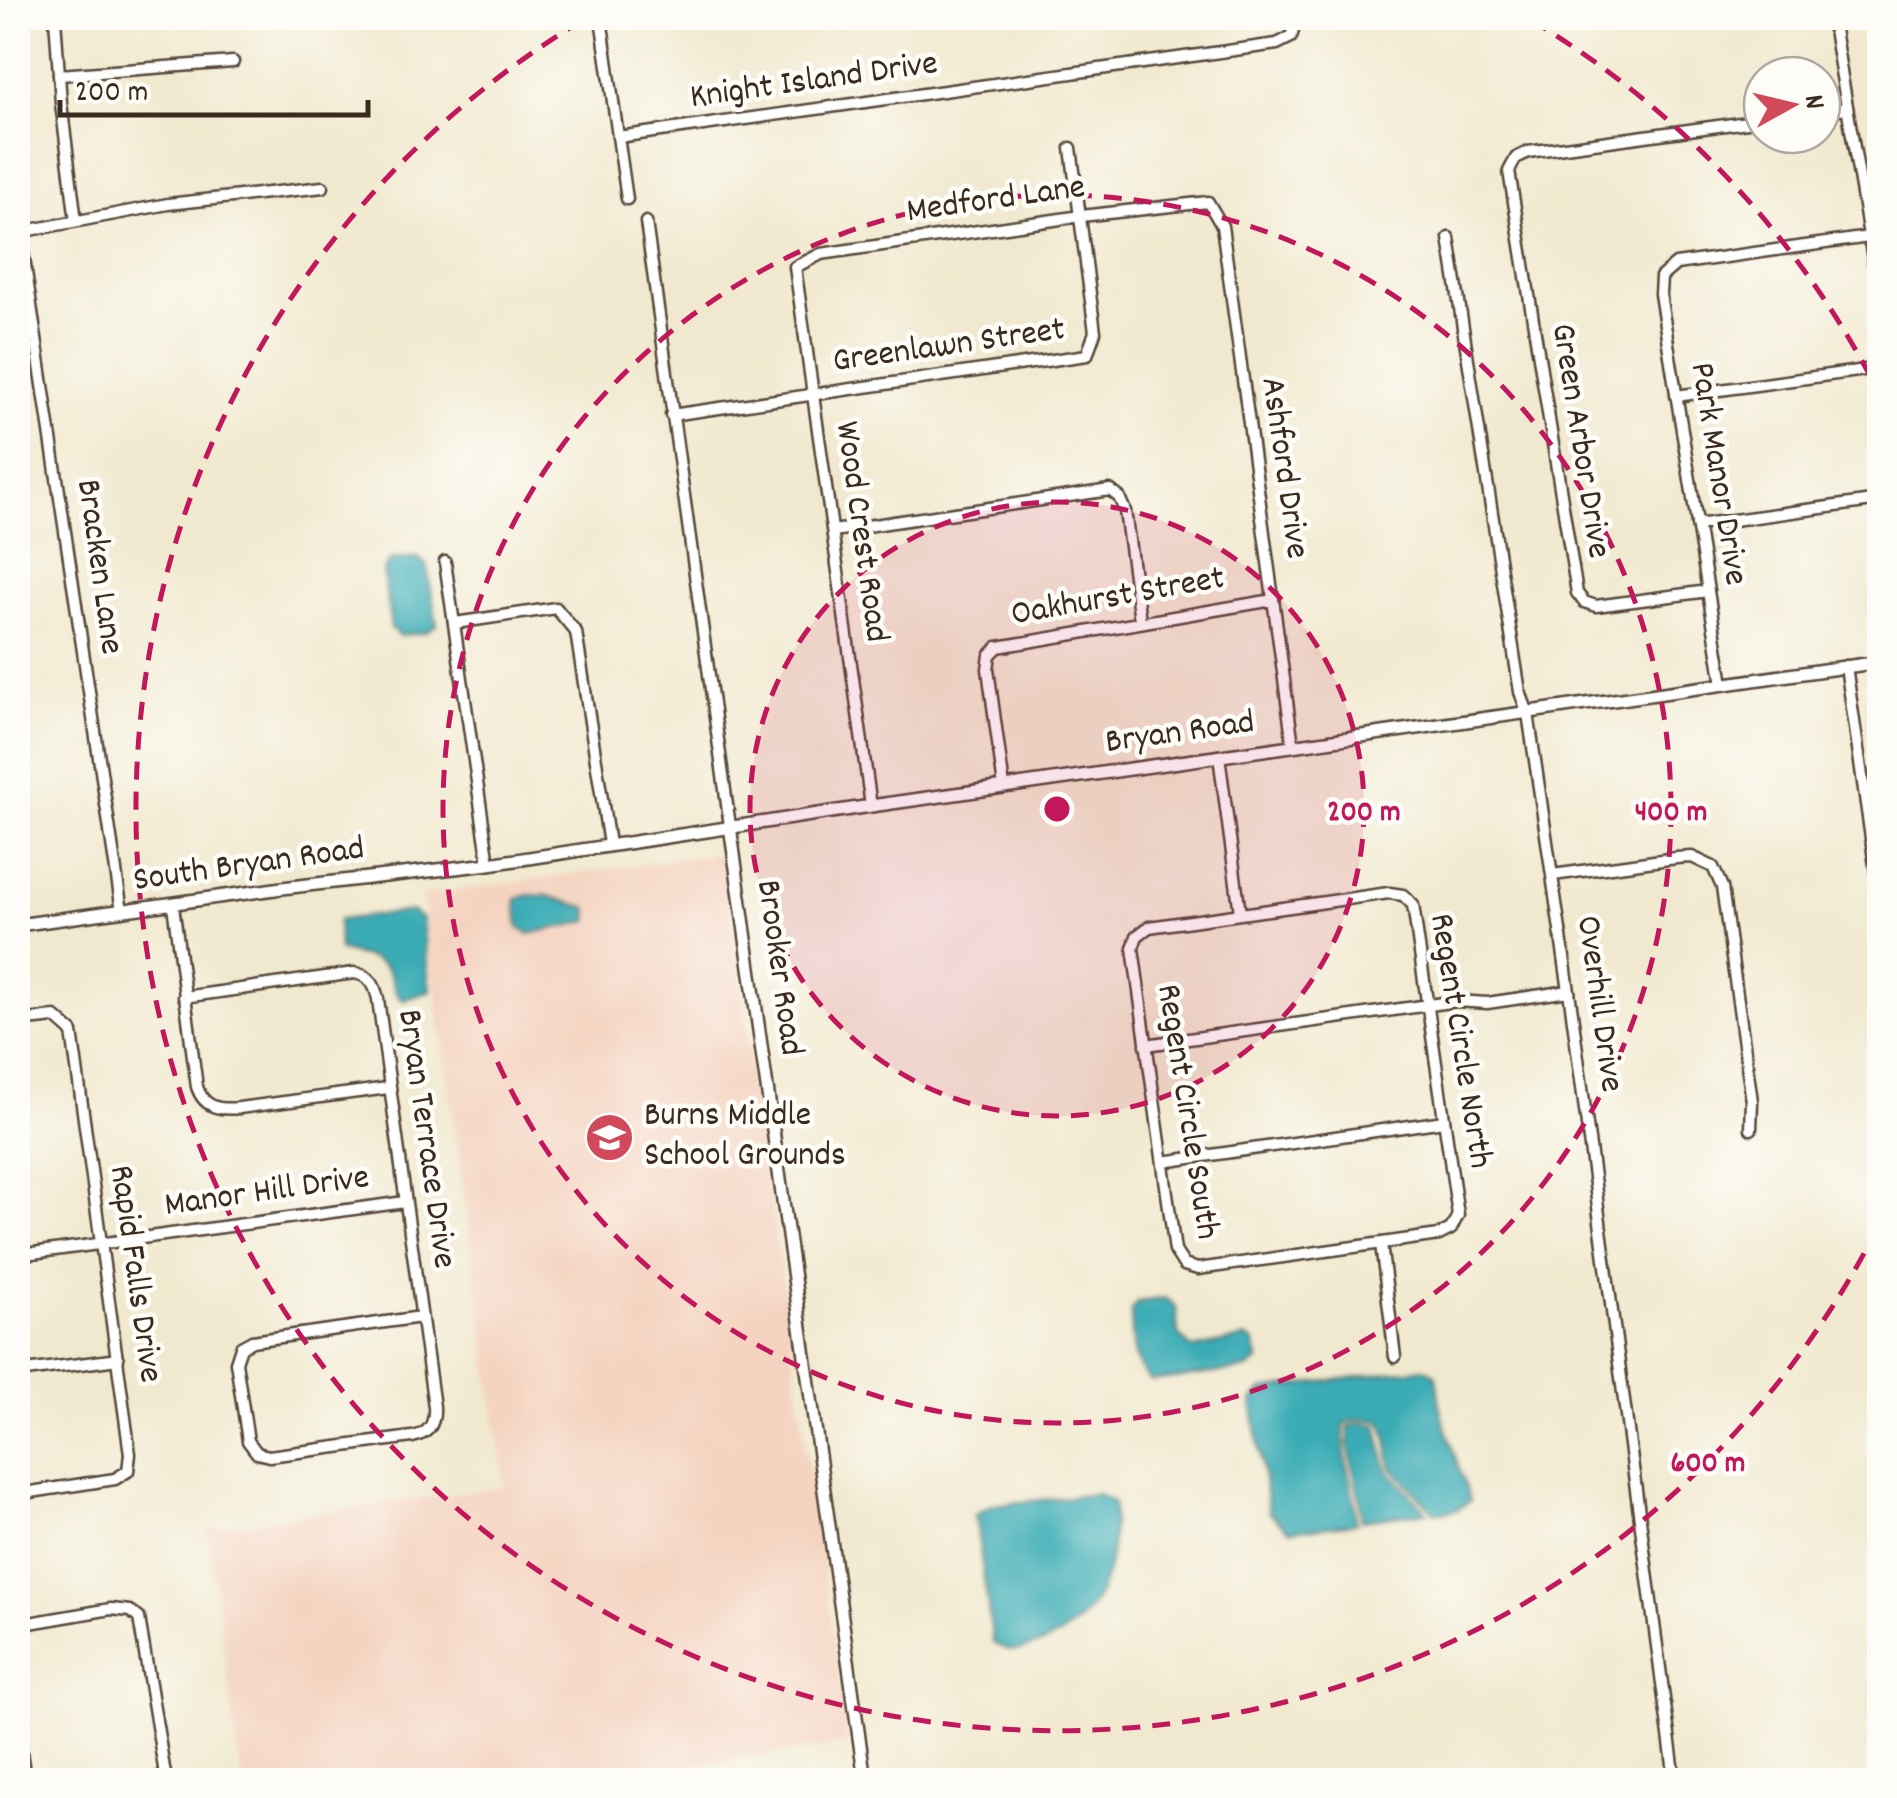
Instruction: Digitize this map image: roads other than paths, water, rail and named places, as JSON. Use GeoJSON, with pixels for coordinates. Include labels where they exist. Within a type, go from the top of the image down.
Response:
{"type":"FeatureCollection","features":[{"type":"Feature","properties":{"kind":"street"},"geometry":{"type":"LineString","coordinates":[[56,18],[58,74],[76,221],[183,202],[323,187]]}},
{"type":"Feature","properties":{"kind":"street"},"geometry":{"type":"LineString","coordinates":[[601,18],[627,199]]}},
{"type":"Feature","properties":{"kind":"street","name":"Knight Island Drive"},"geometry":{"type":"LineString","coordinates":[[618,137],[1277,44],[1291,37],[1297,18]]}},
{"type":"Feature","properties":{"kind":"street"},"geometry":{"type":"LineString","coordinates":[[1832,18],[1880,300]]}},
{"type":"Feature","properties":{"kind":"street"},"geometry":{"type":"LineString","coordinates":[[58,74],[233,62]]}},
{"type":"Feature","properties":{"kind":"street"},"geometry":{"type":"LineString","coordinates":[[1842,109],[1847,108]]}},
{"type":"Feature","properties":{"kind":"street","name":"Green Arbor Drive"},"geometry":{"type":"LineString","coordinates":[[1708,591],[1596,606],[1584,602],[1575,590],[1510,182],[1514,161],[1528,152],[1742,123]]}},
{"type":"Feature","properties":{"kind":"street","name":"Greenlawn Street"},"geometry":{"type":"LineString","coordinates":[[671,415],[1086,355],[1095,332],[1071,148]]}},
{"type":"Feature","properties":{"kind":"street","name":"Medford Lane"},"geometry":{"type":"LineString","coordinates":[[795,267],[821,254],[1081,216],[1208,202]]}},
{"type":"Feature","properties":{"kind":"street","name":"Ashford Drive"},"geometry":{"type":"LineString","coordinates":[[1208,202],[1222,226],[1293,745]]}},
{"type":"Feature","properties":{"kind":"street","name":"Bracken Lane"},"geometry":{"type":"LineString","coordinates":[[76,221],[20,232],[122,911]]}},
{"type":"Feature","properties":{"kind":"street","name":"Brooker Road"},"geometry":{"type":"LineString","coordinates":[[646,222],[865,1780]]}},
{"type":"Feature","properties":{"kind":"street","name":"Park Manor Drive"},"geometry":{"type":"LineString","coordinates":[[1723,684],[1660,289],[1663,274],[1676,264],[1869,237]]}},
{"type":"Feature","properties":{"kind":"street","name":"Overhill Drive"},"geometry":{"type":"LineString","coordinates":[[1449,238],[1520,692],[1528,713],[1553,875],[1675,1780]]}},
{"type":"Feature","properties":{"kind":"street","name":"Wood Crest Road"},"geometry":{"type":"LineString","coordinates":[[795,267],[871,806]]}},
{"type":"Feature","properties":{"kind":"street"},"geometry":{"type":"LineString","coordinates":[[1676,396],[1880,368]]}},
{"type":"Feature","properties":{"kind":"street"},"geometry":{"type":"LineString","coordinates":[[832,531],[1110,490],[1120,497],[1125,511],[1140,620]]}},
{"type":"Feature","properties":{"kind":"street"},"geometry":{"type":"LineString","coordinates":[[1698,526],[1880,500]]}},
{"type":"Feature","properties":{"kind":"street"},"geometry":{"type":"LineString","coordinates":[[446,562],[489,864]]}},
{"type":"Feature","properties":{"kind":"street","name":"Oakhurst Street"},"geometry":{"type":"LineString","coordinates":[[1004,787],[988,669],[993,650],[1005,644],[1273,600]]}},
{"type":"Feature","properties":{"kind":"street"},"geometry":{"type":"LineString","coordinates":[[455,624],[556,608],[576,632],[609,844]]}},
{"type":"Feature","properties":{"kind":"street","name":"Bryan Road"},"geometry":{"type":"LineString","coordinates":[[489,864],[1880,662]]}},
{"type":"Feature","properties":{"kind":"street"},"geometry":{"type":"LineString","coordinates":[[1846,666],[1880,900]]}},
{"type":"Feature","properties":{"kind":"street"},"geometry":{"type":"LineString","coordinates":[[1218,756],[1240,914]]}},
{"type":"Feature","properties":{"kind":"street"},"geometry":{"type":"LineString","coordinates":[[1553,875],[1692,857],[1713,866],[1722,887],[1752,1100],[1751,1130]]}},
{"type":"Feature","properties":{"kind":"street","name":"South Bryan Road"},"geometry":{"type":"LineString","coordinates":[[18,925],[489,864]]}},
{"type":"Feature","properties":{"kind":"street","name":"Regent Circle North"},"geometry":{"type":"LineString","coordinates":[[1240,914],[1389,892],[1404,895],[1414,905],[1458,1215],[1456,1224],[1446,1234],[1381,1244]]}},
{"type":"Feature","properties":{"kind":"street"},"geometry":{"type":"LineString","coordinates":[[173,905],[198,1092],[214,1108],[388,1088]]}},
{"type":"Feature","properties":{"kind":"street","name":"Regent Circle South"},"geometry":{"type":"LineString","coordinates":[[1240,914],[1149,927],[1136,936],[1133,948],[1176,1251],[1191,1268],[1381,1244]]}},
{"type":"Feature","properties":{"kind":"street","name":"Bryan Terrace Drive"},"geometry":{"type":"LineString","coordinates":[[184,997],[362,974],[376,988],[434,1406],[433,1422],[426,1432],[412,1438],[269,1456],[258,1453],[248,1441],[236,1362],[241,1347],[252,1341],[421,1317]]}},
{"type":"Feature","properties":{"kind":"street"},"geometry":{"type":"LineString","coordinates":[[1146,1045],[1457,1001],[1487,1003],[1569,992]]}},
{"type":"Feature","properties":{"kind":"street","name":"Rapid Falls Drive"},"geometry":{"type":"LineString","coordinates":[[18,1021],[55,1016],[72,1032],[130,1454],[128,1470],[115,1480],[18,1494]]}},
{"type":"Feature","properties":{"kind":"street"},"geometry":{"type":"LineString","coordinates":[[1163,1162],[1444,1121]]}},
{"type":"Feature","properties":{"kind":"street","name":"Manor Hill Drive"},"geometry":{"type":"LineString","coordinates":[[18,1255],[405,1202]]}},
{"type":"Feature","properties":{"kind":"street"},"geometry":{"type":"LineString","coordinates":[[1381,1244],[1395,1358]]}},
{"type":"Feature","properties":{"kind":"street"},"geometry":{"type":"LineString","coordinates":[[21,1372],[118,1360]]}},
{"type":"Feature","properties":{"kind":"street"},"geometry":{"type":"LineString","coordinates":[[18,1625],[111,1609],[130,1611],[138,1618],[166,1780]]}},
{"type":"Feature","properties":{"kind":"street"},"geometry":{"type":"LineString","coordinates":[[18,1732],[25,1780]]}},
{"type":"Feature","properties":{"kind":"water"},"geometry":{"type":"Polygon","coordinates":[[[417,557],[427,566],[437,624],[426,632],[399,636],[391,628],[383,571],[390,560],[417,557]]]}},
{"type":"Feature","properties":{"kind":"water"},"geometry":{"type":"Polygon","coordinates":[[[548,896],[588,908],[589,921],[529,934],[519,927],[516,899],[548,896]]]}},
{"type":"Feature","properties":{"kind":"water"},"geometry":{"type":"Polygon","coordinates":[[[412,911],[422,919],[430,991],[403,1000],[383,965],[339,950],[338,920],[412,911]]]}},
{"type":"Feature","properties":{"kind":"water"},"geometry":{"type":"Polygon","coordinates":[[[1166,1298],[1176,1307],[1178,1334],[1192,1349],[1245,1338],[1253,1341],[1259,1360],[1248,1369],[1151,1381],[1136,1358],[1131,1311],[1138,1302],[1166,1298]]]}},
{"type":"Feature","properties":{"kind":"water"},"geometry":{"type":"Polygon","coordinates":[[[1424,1368],[1436,1374],[1441,1414],[1470,1501],[1456,1510],[1435,1513],[1391,1467],[1381,1421],[1362,1419],[1345,1423],[1344,1436],[1356,1523],[1290,1531],[1269,1512],[1252,1402],[1262,1390],[1424,1368]]]}},
{"type":"Feature","properties":{"kind":"water"},"geometry":{"type":"Polygon","coordinates":[[[1377,1425],[1387,1469],[1427,1512],[1361,1520],[1348,1438],[1349,1426],[1377,1425]]]}},
{"type":"Feature","properties":{"kind":"water"},"geometry":{"type":"Polygon","coordinates":[[[1098,1494],[1113,1502],[1112,1546],[1093,1604],[1064,1633],[1043,1643],[1017,1650],[993,1643],[975,1515],[991,1505],[1098,1494]]]}},
{"type":"Feature","properties":{"kind":"place","name":"Burns Middle School Grounds"},"geometry":{"type":"Point","coordinates":[609,1137]}}]}
